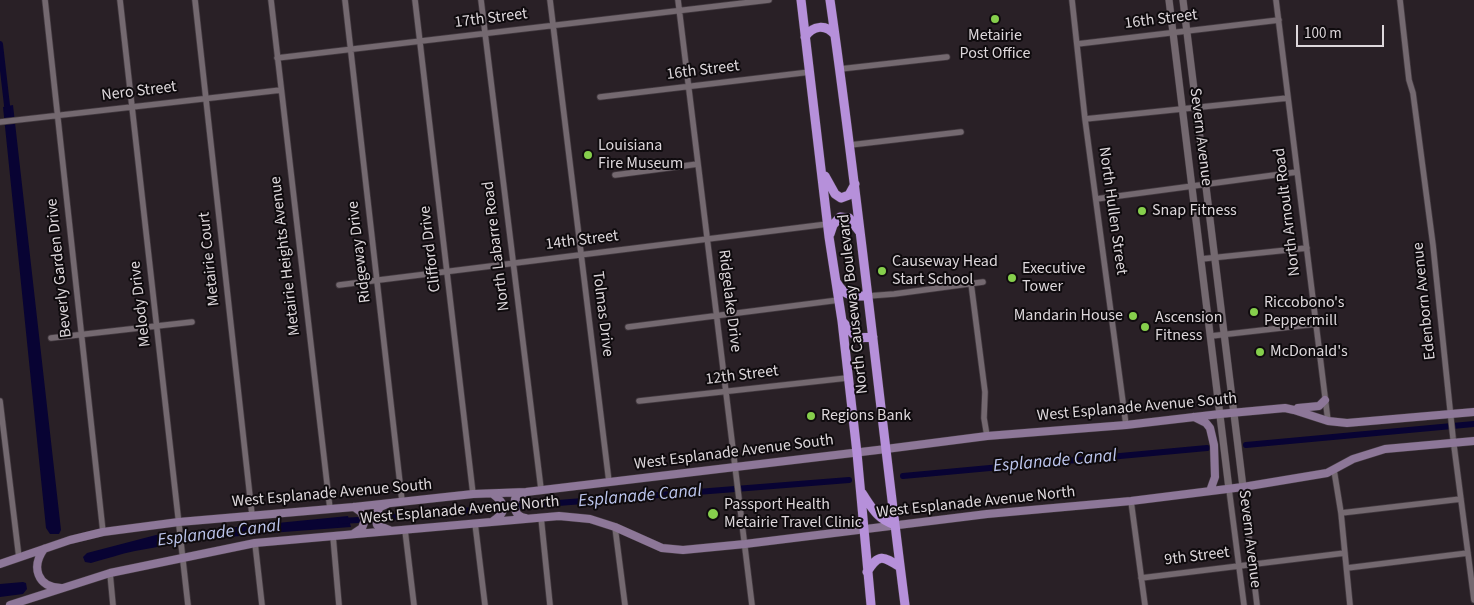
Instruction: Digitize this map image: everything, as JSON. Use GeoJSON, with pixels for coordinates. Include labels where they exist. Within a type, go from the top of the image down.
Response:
{"type":"FeatureCollection","features":[{"type":"Feature","properties":{"kind":"highway","name":"North Causeway Boulevard"},"geometry":{"type":"LineString","coordinates":[[801,0],[829,237],[842,321],[861,490],[871,605]]}},
{"type":"Feature","properties":{"kind":"highway","name":"North Causeway Boulevard"},"geometry":{"type":"LineString","coordinates":[[830,0],[855,184],[905,605]]}},
{"type":"Feature","properties":{"kind":"highway"},"geometry":{"type":"LineString","coordinates":[[805,37],[812,30],[822,27],[832,31],[835,35]]}},
{"type":"Feature","properties":{"kind":"highway"},"geometry":{"type":"LineString","coordinates":[[822,172],[835,194],[841,198],[849,195],[855,184]]}},
{"type":"Feature","properties":{"kind":"highway"},"geometry":{"type":"LineString","coordinates":[[829,237],[833,225],[840,217],[849,218],[861,234]]}},
{"type":"Feature","properties":{"kind":"highway"},"geometry":{"type":"LineString","coordinates":[[836,280],[841,290],[846,294],[868,296]]}},
{"type":"Feature","properties":{"kind":"highway"},"geometry":{"type":"LineString","coordinates":[[842,321],[857,338],[872,337]]}},
{"type":"Feature","properties":{"kind":"highway"},"geometry":{"type":"LineString","coordinates":[[861,490],[875,514],[881,520],[895,525]]}},
{"type":"Feature","properties":{"kind":"highway"},"geometry":{"type":"LineString","coordinates":[[867,572],[875,560],[881,557],[900,567]]}},
{"type":"Feature","properties":{"kind":"main road"},"geometry":{"type":"LineString","coordinates":[[1293,409],[1319,406],[1325,400]]}},
{"type":"Feature","properties":{"kind":"main road","name":"West Esplanade Avenue South"},"geometry":{"type":"LineString","coordinates":[[0,564],[70,540],[103,532],[179,525],[252,515],[330,510],[473,494],[526,492],[886,450],[987,436],[1126,425],[1285,408],[1328,421],[1355,422],[1474,412]]}},
{"type":"Feature","properties":{"kind":"main road"},"geometry":{"type":"LineString","coordinates":[[1194,417],[1206,423],[1210,428],[1214,445],[1215,477],[1210,491]]}},
{"type":"Feature","properties":{"kind":"main road","name":"West Esplanade Avenue North"},"geometry":{"type":"LineString","coordinates":[[10,605],[20,604],[110,574],[255,543],[528,518],[574,516],[615,527],[662,548],[684,550],[987,514],[1131,501],[1229,489],[1305,478],[1334,470],[1353,459],[1385,449],[1453,440],[1474,441]]}},
{"type":"Feature","properties":{"kind":"main road"},"geometry":{"type":"LineString","coordinates":[[526,492],[515,500],[514,504],[519,516],[528,518]]}},
{"type":"Feature","properties":{"kind":"main road"},"geometry":{"type":"LineString","coordinates":[[492,522],[502,513],[504,507],[503,502],[494,494]]}},
{"type":"Feature","properties":{"kind":"main road"},"geometry":{"type":"LineString","coordinates":[[387,504],[377,511],[375,521],[378,526],[391,531]]}},
{"type":"Feature","properties":{"kind":"main road"},"geometry":{"type":"LineString","coordinates":[[351,534],[362,528],[365,520],[361,512],[354,507]]}},
{"type":"Feature","properties":{"kind":"main road"},"geometry":{"type":"LineString","coordinates":[[44,549],[36,563],[39,576],[48,585],[64,588]]}},
{"type":"Feature","properties":{"kind":"street","name":"Beverly Garden Drive"},"geometry":{"type":"LineString","coordinates":[[45,0],[103,532]]}},
{"type":"Feature","properties":{"kind":"street","name":"Melody Drive"},"geometry":{"type":"LineString","coordinates":[[120,0],[188,605]]}},
{"type":"Feature","properties":{"kind":"street","name":"Metairie Court"},"geometry":{"type":"LineString","coordinates":[[194,0],[252,515]]}},
{"type":"Feature","properties":{"kind":"street","name":"Metairie Heights Avenue"},"geometry":{"type":"LineString","coordinates":[[271,0],[330,510]]}},
{"type":"Feature","properties":{"kind":"street","name":"Ridgeway Drive"},"geometry":{"type":"LineString","coordinates":[[345,0],[402,501]]}},
{"type":"Feature","properties":{"kind":"street","name":"Clifford Drive"},"geometry":{"type":"LineString","coordinates":[[415,0],[473,494]]}},
{"type":"Feature","properties":{"kind":"street","name":"North Labarre Road"},"geometry":{"type":"LineString","coordinates":[[481,0],[541,489]]}},
{"type":"Feature","properties":{"kind":"street","name":"Tolmas Drive"},"geometry":{"type":"LineString","coordinates":[[550,0],[609,482]]}},
{"type":"Feature","properties":{"kind":"street","name":"Ridgelake Drive"},"geometry":{"type":"LineString","coordinates":[[678,0],[752,605]]}},
{"type":"Feature","properties":{"kind":"street","name":"17th Street"},"geometry":{"type":"LineString","coordinates":[[277,58],[769,0]]}},
{"type":"Feature","properties":{"kind":"street","name":"North Hullen Street"},"geometry":{"type":"LineString","coordinates":[[1072,0],[1085,119],[1126,425]]}},
{"type":"Feature","properties":{"kind":"street","name":"Severn Avenue"},"geometry":{"type":"LineString","coordinates":[[1169,0],[1244,605]]}},
{"type":"Feature","properties":{"kind":"street","name":"Severn Avenue"},"geometry":{"type":"LineString","coordinates":[[1183,0],[1257,605]]}},
{"type":"Feature","properties":{"kind":"street","name":"North Arnoult Road"},"geometry":{"type":"LineString","coordinates":[[1276,0],[1328,421]]}},
{"type":"Feature","properties":{"kind":"street","name":"Edenborn Avenue"},"geometry":{"type":"LineString","coordinates":[[1400,0],[1409,80],[1413,93],[1433,245],[1453,440],[1474,600]]}},
{"type":"Feature","properties":{"kind":"street","name":"16th Street"},"geometry":{"type":"LineString","coordinates":[[1077,44],[1279,20]]}},
{"type":"Feature","properties":{"kind":"street"},"geometry":{"type":"LineString","coordinates":[[840,69],[947,57]]}},
{"type":"Feature","properties":{"kind":"street","name":"16th Street"},"geometry":{"type":"LineString","coordinates":[[600,97],[810,72]]}},
{"type":"Feature","properties":{"kind":"street","name":"Nero Street"},"geometry":{"type":"LineString","coordinates":[[0,122],[281,90]]}},
{"type":"Feature","properties":{"kind":"street"},"geometry":{"type":"LineString","coordinates":[[1085,119],[1288,98]]}},
{"type":"Feature","properties":{"kind":"street"},"geometry":{"type":"LineString","coordinates":[[850,145],[960,132]]}},
{"type":"Feature","properties":{"kind":"street"},"geometry":{"type":"LineString","coordinates":[[614,176],[698,164]]}},
{"type":"Feature","properties":{"kind":"street"},"geometry":{"type":"LineString","coordinates":[[1096,199],[1297,172]]}},
{"type":"Feature","properties":{"kind":"street","name":"14th Street"},"geometry":{"type":"LineString","coordinates":[[339,285],[828,224]]}},
{"type":"Feature","properties":{"kind":"street"},"geometry":{"type":"LineString","coordinates":[[1201,259],[1306,248]]}},
{"type":"Feature","properties":{"kind":"street"},"geometry":{"type":"LineString","coordinates":[[868,296],[983,282]]}},
{"type":"Feature","properties":{"kind":"street"},"geometry":{"type":"LineString","coordinates":[[971,283],[985,392],[984,418],[987,436]]}},
{"type":"Feature","properties":{"kind":"street"},"geometry":{"type":"LineString","coordinates":[[628,327],[839,300]]}},
{"type":"Feature","properties":{"kind":"street"},"geometry":{"type":"LineString","coordinates":[[51,338],[192,322]]}},
{"type":"Feature","properties":{"kind":"street"},"geometry":{"type":"LineString","coordinates":[[1210,336],[1316,324]]}},
{"type":"Feature","properties":{"kind":"street","name":"12th Street"},"geometry":{"type":"LineString","coordinates":[[639,402],[847,378]]}},
{"type":"Feature","properties":{"kind":"street"},"geometry":{"type":"LineString","coordinates":[[0,401],[19,558]]}},
{"type":"Feature","properties":{"kind":"street"},"geometry":{"type":"LineString","coordinates":[[1334,470],[1341,513],[1350,605]]}},
{"type":"Feature","properties":{"kind":"street"},"geometry":{"type":"LineString","coordinates":[[1341,513],[1461,498]]}},
{"type":"Feature","properties":{"kind":"street"},"geometry":{"type":"LineString","coordinates":[[1131,501],[1145,605]]}},
{"type":"Feature","properties":{"kind":"street"},"geometry":{"type":"LineString","coordinates":[[541,517],[550,605]]}},
{"type":"Feature","properties":{"kind":"street"},"geometry":{"type":"LineString","coordinates":[[475,523],[485,605]]}},
{"type":"Feature","properties":{"kind":"street"},"geometry":{"type":"LineString","coordinates":[[615,527],[625,605]]}},
{"type":"Feature","properties":{"kind":"street"},"geometry":{"type":"LineString","coordinates":[[405,530],[414,605]]}},
{"type":"Feature","properties":{"kind":"street"},"geometry":{"type":"LineString","coordinates":[[332,536],[340,605]]}},
{"type":"Feature","properties":{"kind":"street"},"geometry":{"type":"LineString","coordinates":[[255,543],[262,605]]}},
{"type":"Feature","properties":{"kind":"street","name":"9th Street"},"geometry":{"type":"LineString","coordinates":[[1141,578],[1345,553]]}},
{"type":"Feature","properties":{"kind":"street"},"geometry":{"type":"LineString","coordinates":[[1347,568],[1468,553]]}},
{"type":"Feature","properties":{"kind":"street"},"geometry":{"type":"LineString","coordinates":[[110,574],[113,605]]}},
{"type":"Feature","properties":{"kind":"water"},"geometry":{"type":"Polygon","coordinates":[[[13,105],[61,530],[59,534],[50,534],[46,528],[3,107],[13,105]]]}},
{"type":"Feature","properties":{"kind":"water"},"geometry":{"type":"Polygon","coordinates":[[[348,516],[351,527],[189,542],[135,551],[91,563],[85,562],[83,557],[87,553],[156,535],[348,516]]]}},
{"type":"Feature","properties":{"kind":"water"},"geometry":{"type":"Polygon","coordinates":[[[26,583],[27,589],[23,594],[0,597],[0,584],[26,583]]]}},
{"type":"Feature","properties":{"kind":"waterway"},"geometry":{"type":"LineString","coordinates":[[0,44],[8,114]]}},
{"type":"Feature","properties":{"kind":"waterway","name":"Esplanade Canal"},"geometry":{"type":"LineString","coordinates":[[1246,445],[1474,424]]}},
{"type":"Feature","properties":{"kind":"waterway","name":"Esplanade Canal"},"geometry":{"type":"LineString","coordinates":[[903,476],[1207,448]]}},
{"type":"Feature","properties":{"kind":"waterway","name":"Esplanade Canal"},"geometry":{"type":"LineString","coordinates":[[520,506],[849,480]]}},
{"type":"Feature","properties":{"kind":"waterway","name":"Esplanade Canal"},"geometry":{"type":"LineString","coordinates":[[381,518],[497,508]]}},
{"type":"Feature","properties":{"kind":"waterway","name":"Esplanade Canal"},"geometry":{"type":"LineString","coordinates":[[341,521],[358,520]]}},
{"type":"Feature","properties":{"kind":"place","name":"Metairie Post Office"},"geometry":{"type":"Point","coordinates":[995,19]}},
{"type":"Feature","properties":{"kind":"place","name":"Louisiana Fire Museum"},"geometry":{"type":"Point","coordinates":[588,155]}},
{"type":"Feature","properties":{"kind":"place","name":"Snap Fitness"},"geometry":{"type":"Point","coordinates":[1142,211]}},
{"type":"Feature","properties":{"kind":"place","name":"Causeway Head Start School"},"geometry":{"type":"Point","coordinates":[882,271]}},
{"type":"Feature","properties":{"kind":"place","name":"Executive Tower"},"geometry":{"type":"Point","coordinates":[1012,278]}},
{"type":"Feature","properties":{"kind":"place","name":"Riccobono's Peppermill"},"geometry":{"type":"Point","coordinates":[1254,312]}},
{"type":"Feature","properties":{"kind":"place","name":"Mandarin House"},"geometry":{"type":"Point","coordinates":[1133,316]}},
{"type":"Feature","properties":{"kind":"place","name":"Ascension Fitness"},"geometry":{"type":"Point","coordinates":[1145,327]}},
{"type":"Feature","properties":{"kind":"place","name":"McDonald's"},"geometry":{"type":"Point","coordinates":[1260,352]}},
{"type":"Feature","properties":{"kind":"place","name":"Regions Bank"},"geometry":{"type":"Point","coordinates":[811,416]}},
{"type":"Feature","properties":{"kind":"place","name":"Passport Health Metairie Travel Clinic"},"geometry":{"type":"Point","coordinates":[713,514]}}]}
